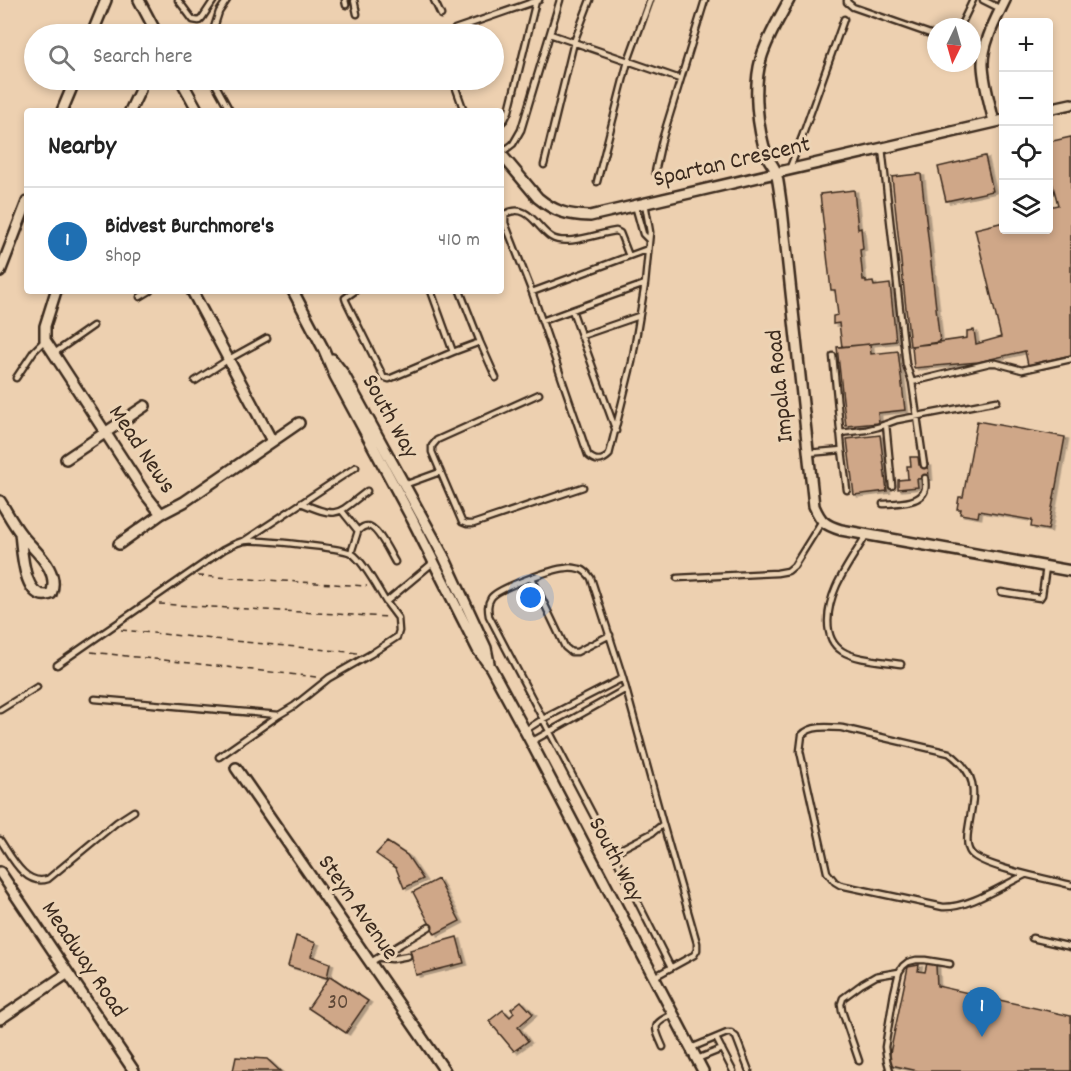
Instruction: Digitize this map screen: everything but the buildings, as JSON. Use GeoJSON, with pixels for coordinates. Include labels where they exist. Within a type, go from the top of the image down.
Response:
{"type":"FeatureCollection","features":[{"type":"Feature","properties":{"kind":"street"},"geometry":{"type":"LineString","coordinates":[[96,24],[106,0]]}},
{"type":"Feature","properties":{"kind":"street"},"geometry":{"type":"LineString","coordinates":[[139,0],[152,24]]}},
{"type":"Feature","properties":{"kind":"street","name":"Impala Road"},"geometry":{"type":"LineString","coordinates":[[789,0],[760,61],[756,96],[767,156],[776,173],[788,261],[814,506],[822,521]]}},
{"type":"Feature","properties":{"kind":"street","name":"Spartan Crescent"},"geometry":{"type":"LineString","coordinates":[[504,157],[538,198],[550,207],[565,214],[590,216],[999,121],[984,75],[984,58],[988,39],[1003,4]]}},
{"type":"Feature","properties":{"kind":"street"},"geometry":{"type":"LineString","coordinates":[[63,108],[71,90]]}},
{"type":"Feature","properties":{"kind":"street"},"geometry":{"type":"LineString","coordinates":[[132,108],[141,90]]}},
{"type":"Feature","properties":{"kind":"street"},"geometry":{"type":"LineString","coordinates":[[186,90],[196,108]]}},
{"type":"Feature","properties":{"kind":"street"},"geometry":{"type":"LineString","coordinates":[[1053,108],[1071,104]]}},
{"type":"Feature","properties":{"kind":"street"},"geometry":{"type":"LineString","coordinates":[[0,272],[24,210]]}},
{"type":"Feature","properties":{"kind":"street"},"geometry":{"type":"LineString","coordinates":[[45,340],[45,326],[55,294]]}},
{"type":"Feature","properties":{"kind":"street"},"geometry":{"type":"LineString","coordinates":[[194,294],[272,441]]}},
{"type":"Feature","properties":{"kind":"street","name":"South Way"},"geometry":{"type":"LineString","coordinates":[[295,294],[324,350],[343,373],[478,650],[491,668],[531,742],[703,1071]]}},
{"type":"Feature","properties":{"kind":"street","name":"Mead News"},"geometry":{"type":"LineString","coordinates":[[45,340],[52,354],[161,514],[184,502],[300,423]]}},
{"type":"Feature","properties":{"kind":"street"},"geometry":{"type":"LineString","coordinates":[[66,459],[145,406]]}},
{"type":"Feature","properties":{"kind":"street","name":"South Way"},"geometry":{"type":"LineString","coordinates":[[400,487],[444,557],[486,648],[491,668]]}},
{"type":"Feature","properties":{"kind":"street"},"geometry":{"type":"LineString","coordinates":[[0,501],[20,533],[51,572],[54,586],[51,594],[39,595],[31,587],[25,569],[20,533]]}},
{"type":"Feature","properties":{"kind":"street"},"geometry":{"type":"LineString","coordinates":[[119,544],[161,514]]}},
{"type":"Feature","properties":{"kind":"street"},"geometry":{"type":"LineString","coordinates":[[822,521],[841,530],[1071,571]]}},
{"type":"Feature","properties":{"kind":"street","name":"Steyn Avenue"},"geometry":{"type":"LineString","coordinates":[[236,768],[375,960],[445,1071]]}},
{"type":"Feature","properties":{"kind":"street","name":"Meadway Road"},"geometry":{"type":"LineString","coordinates":[[0,872],[134,1071]]}},
{"type":"Feature","properties":{"kind":"street"},"geometry":{"type":"LineString","coordinates":[[0,1019],[68,973]]}},
{"type":"Feature","properties":{"kind":"lane"},"geometry":{"type":"LineString","coordinates":[[178,0],[193,20],[199,21],[214,0]]}},
{"type":"Feature","properties":{"kind":"lane"},"geometry":{"type":"LineString","coordinates":[[215,24],[219,12],[227,0]]}},
{"type":"Feature","properties":{"kind":"lane"},"geometry":{"type":"LineString","coordinates":[[354,0],[357,14]]}},
{"type":"Feature","properties":{"kind":"lane"},"geometry":{"type":"LineString","coordinates":[[434,0],[441,15]]}},
{"type":"Feature","properties":{"kind":"lane"},"geometry":{"type":"LineString","coordinates":[[504,151],[513,144],[521,130],[560,0]]}},
{"type":"Feature","properties":{"kind":"lane"},"geometry":{"type":"LineString","coordinates":[[544,165],[574,42],[590,0]]}},
{"type":"Feature","properties":{"kind":"lane"},"geometry":{"type":"LineString","coordinates":[[597,182],[628,61],[650,0]]}},
{"type":"Feature","properties":{"kind":"lane"},"geometry":{"type":"LineString","coordinates":[[655,172],[662,140],[705,0]]}},
{"type":"Feature","properties":{"kind":"lane"},"geometry":{"type":"LineString","coordinates":[[848,0],[847,2],[853,7],[927,33]]}},
{"type":"Feature","properties":{"kind":"lane"},"geometry":{"type":"LineString","coordinates":[[964,18],[973,0]]}},
{"type":"Feature","properties":{"kind":"lane"},"geometry":{"type":"LineString","coordinates":[[983,0],[1003,4]]}},
{"type":"Feature","properties":{"kind":"lane"},"geometry":{"type":"LineString","coordinates":[[470,24],[538,1]]}},
{"type":"Feature","properties":{"kind":"lane"},"geometry":{"type":"LineString","coordinates":[[504,120],[538,1]]}},
{"type":"Feature","properties":{"kind":"lane"},"geometry":{"type":"LineString","coordinates":[[789,170],[844,19]]}},
{"type":"Feature","properties":{"kind":"lane"},"geometry":{"type":"LineString","coordinates":[[550,34],[680,79]]}},
{"type":"Feature","properties":{"kind":"lane"},"geometry":{"type":"LineString","coordinates":[[218,90],[228,108]]}},
{"type":"Feature","properties":{"kind":"lane"},"geometry":{"type":"LineString","coordinates":[[457,90],[463,108]]}},
{"type":"Feature","properties":{"kind":"lane"},"geometry":{"type":"LineString","coordinates":[[882,148],[906,364],[912,382],[924,465]]}},
{"type":"Feature","properties":{"kind":"lane"},"geometry":{"type":"LineString","coordinates":[[629,256],[620,233],[616,231],[560,241],[551,237],[531,216],[519,210],[512,210],[506,214],[505,223],[532,292],[588,455],[597,461],[609,455],[632,362],[645,284],[650,232],[640,204]]}},
{"type":"Feature","properties":{"kind":"lane"},"geometry":{"type":"LineString","coordinates":[[640,204],[643,234],[649,240]]}},
{"type":"Feature","properties":{"kind":"lane"},"geometry":{"type":"LineString","coordinates":[[532,292],[648,249]]}},
{"type":"Feature","properties":{"kind":"lane"},"geometry":{"type":"LineString","coordinates":[[542,321],[645,284]]}},
{"type":"Feature","properties":{"kind":"lane"},"geometry":{"type":"LineString","coordinates":[[140,297],[145,294]]}},
{"type":"Feature","properties":{"kind":"lane"},"geometry":{"type":"LineString","coordinates":[[351,294],[345,298],[346,302],[383,377],[389,379],[480,342]]}},
{"type":"Feature","properties":{"kind":"lane"},"geometry":{"type":"LineString","coordinates":[[431,294],[453,352]]}},
{"type":"Feature","properties":{"kind":"lane"},"geometry":{"type":"LineString","coordinates":[[461,294],[496,378]]}},
{"type":"Feature","properties":{"kind":"lane"},"geometry":{"type":"LineString","coordinates":[[572,310],[616,431]]}},
{"type":"Feature","properties":{"kind":"lane"},"geometry":{"type":"LineString","coordinates":[[581,336],[639,316]]}},
{"type":"Feature","properties":{"kind":"lane"},"geometry":{"type":"LineString","coordinates":[[52,354],[93,326]]}},
{"type":"Feature","properties":{"kind":"lane"},"geometry":{"type":"LineString","coordinates":[[195,381],[267,338]]}},
{"type":"Feature","properties":{"kind":"lane"},"geometry":{"type":"LineString","coordinates":[[16,378],[34,351],[45,340]]}},
{"type":"Feature","properties":{"kind":"lane"},"geometry":{"type":"LineString","coordinates":[[833,356],[847,490]]}},
{"type":"Feature","properties":{"kind":"lane"},"geometry":{"type":"LineString","coordinates":[[912,382],[990,363],[1022,370],[1071,358]]}},
{"type":"Feature","properties":{"kind":"lane"},"geometry":{"type":"LineString","coordinates":[[538,394],[437,440],[432,446],[432,452],[462,522],[473,524],[583,487]]}},
{"type":"Feature","properties":{"kind":"lane"},"geometry":{"type":"LineString","coordinates":[[840,433],[866,430],[897,420],[997,401]]}},
{"type":"Feature","properties":{"kind":"lane"},"geometry":{"type":"LineString","coordinates":[[886,424],[892,486]]}},
{"type":"Feature","properties":{"kind":"lane"},"geometry":{"type":"LineString","coordinates":[[808,453],[842,450]]}},
{"type":"Feature","properties":{"kind":"lane"},"geometry":{"type":"LineString","coordinates":[[57,666],[223,550],[244,541],[356,467]]}},
{"type":"Feature","properties":{"kind":"lane"},"geometry":{"type":"LineString","coordinates":[[400,487],[440,472]]}},
{"type":"Feature","properties":{"kind":"lane"},"geometry":{"type":"LineString","coordinates":[[883,504],[914,500],[921,496],[925,490],[925,478]]}},
{"type":"Feature","properties":{"kind":"lane"},"geometry":{"type":"LineString","coordinates":[[301,504],[324,513],[335,514],[366,491]]}},
{"type":"Feature","properties":{"kind":"lane"},"geometry":{"type":"LineString","coordinates":[[342,510],[358,531]]}},
{"type":"Feature","properties":{"kind":"lane"},"geometry":{"type":"LineString","coordinates":[[677,578],[788,571],[794,566],[822,521]]}},
{"type":"Feature","properties":{"kind":"lane"},"geometry":{"type":"LineString","coordinates":[[351,553],[358,531],[365,526],[371,526],[376,530],[395,562]]}},
{"type":"Feature","properties":{"kind":"lane"},"geometry":{"type":"LineString","coordinates":[[867,534],[836,587],[829,610],[828,629],[837,648],[844,652],[857,657],[901,664]]}},
{"type":"Feature","properties":{"kind":"lane"},"geometry":{"type":"LineString","coordinates":[[219,756],[294,706],[329,678],[397,636],[399,631],[398,618],[361,563],[351,553],[339,549],[244,541]]}},
{"type":"Feature","properties":{"kind":"lane"},"geometry":{"type":"LineString","coordinates":[[386,602],[434,561],[444,557]]}},
{"type":"Feature","properties":{"kind":"lane"},"geometry":{"type":"LineString","coordinates":[[1001,592],[1040,598],[1046,567]]}},
{"type":"Feature","properties":{"kind":"lane"},"geometry":{"type":"LineString","coordinates":[[654,977],[671,968],[694,955],[698,950],[698,943],[623,678],[591,578],[580,569],[567,568],[496,592],[490,599],[489,616],[671,968]]}},
{"type":"Feature","properties":{"kind":"lane"},"geometry":{"type":"LineString","coordinates":[[532,578],[566,647],[571,652],[577,652],[610,635]]}},
{"type":"Feature","properties":{"kind":"lane"},"geometry":{"type":"LineString","coordinates":[[524,731],[623,678]]}},
{"type":"Feature","properties":{"kind":"lane"},"geometry":{"type":"LineString","coordinates":[[0,710],[37,687]]}},
{"type":"Feature","properties":{"kind":"lane"},"geometry":{"type":"LineString","coordinates":[[531,742],[626,689]]}},
{"type":"Feature","properties":{"kind":"lane"},"geometry":{"type":"LineString","coordinates":[[94,699],[279,715]]}},
{"type":"Feature","properties":{"kind":"lane"},"geometry":{"type":"LineString","coordinates":[[1025,875],[965,904],[951,908],[840,885],[835,882],[827,872],[822,850],[800,751],[802,735],[810,729],[842,729],[949,753],[965,768],[974,789],[967,836],[969,850],[980,860],[1025,875],[1071,885]]}},
{"type":"Feature","properties":{"kind":"lane"},"geometry":{"type":"LineString","coordinates":[[0,840],[24,873],[42,881],[48,879],[117,822],[134,811]]}},
{"type":"Feature","properties":{"kind":"lane"},"geometry":{"type":"LineString","coordinates":[[613,853],[663,824]]}},
{"type":"Feature","properties":{"kind":"lane"},"geometry":{"type":"LineString","coordinates":[[375,960],[429,927]]}},
{"type":"Feature","properties":{"kind":"lane"},"geometry":{"type":"LineString","coordinates":[[1032,938],[1071,947]]}},
{"type":"Feature","properties":{"kind":"lane"},"geometry":{"type":"LineString","coordinates":[[375,960],[408,956]]}},
{"type":"Feature","properties":{"kind":"lane"},"geometry":{"type":"LineString","coordinates":[[890,1071],[885,1047],[899,972],[908,962],[916,960],[950,964]]}},
{"type":"Feature","properties":{"kind":"lane"},"geometry":{"type":"LineString","coordinates":[[859,1060],[840,1004],[843,998],[876,976],[899,972]]}},
{"type":"Feature","properties":{"kind":"lane"},"geometry":{"type":"LineString","coordinates":[[663,1047],[656,1031],[656,1025],[673,1014]]}},
{"type":"Feature","properties":{"kind":"lane"},"geometry":{"type":"LineString","coordinates":[[691,1048],[731,1033],[736,1037],[749,1071]]}},
{"type":"Feature","properties":{"kind":"lane"},"geometry":{"type":"LineString","coordinates":[[716,1038],[734,1071]]}},
{"type":"Feature","properties":{"kind":"lane"},"geometry":{"type":"LineString","coordinates":[[697,1059],[722,1049]]}},
{"type":"Feature","properties":{"kind":"path"},"geometry":{"type":"LineString","coordinates":[[186,576],[377,586]]}},
{"type":"Feature","properties":{"kind":"path"},"geometry":{"type":"LineString","coordinates":[[147,603],[398,618]]}},
{"type":"Feature","properties":{"kind":"path"},"geometry":{"type":"LineString","coordinates":[[109,629],[371,654]]}},
{"type":"Feature","properties":{"kind":"path"},"geometry":{"type":"LineString","coordinates":[[79,650],[329,678]]}},
{"type":"Feature","properties":{"kind":"place","name":"Bidvest Burchmore's"},"geometry":{"type":"Point","coordinates":[982,1037]}}]}
